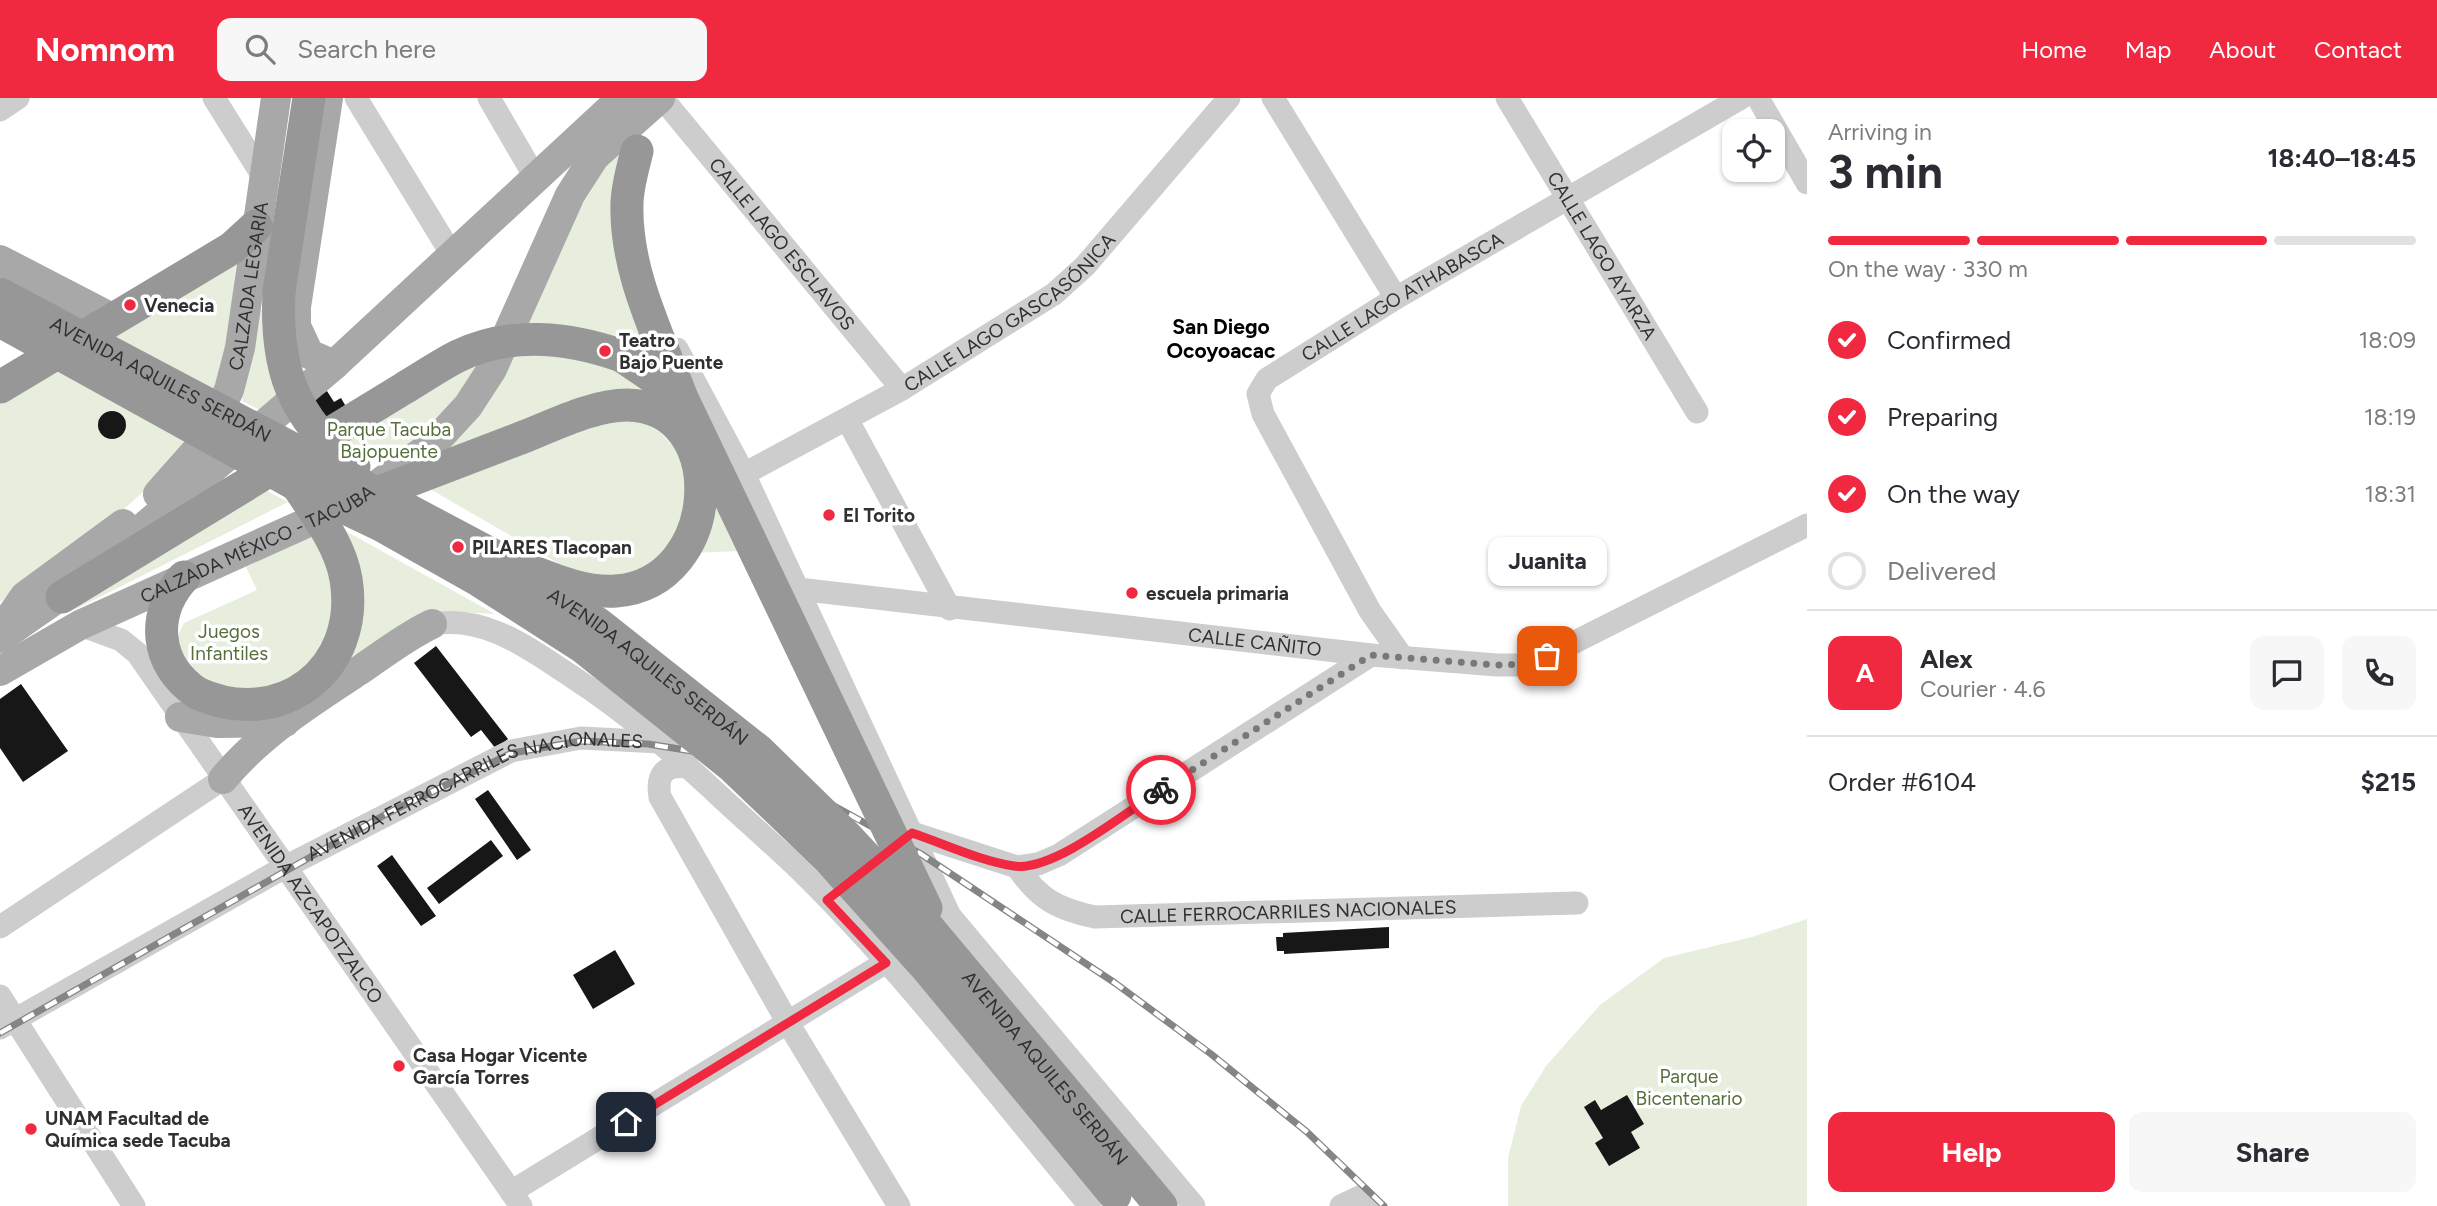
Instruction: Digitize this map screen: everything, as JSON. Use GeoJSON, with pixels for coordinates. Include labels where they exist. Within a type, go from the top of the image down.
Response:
{"type":"FeatureCollection","features":[{"type":"Feature","properties":{"kind":"highway"},"geometry":{"type":"LineString","coordinates":[[309,98],[279,291],[277,328],[282,364],[294,397],[320,436],[341,457],[402,505]]}},
{"type":"Feature","properties":{"kind":"highway"},"geometry":{"type":"LineString","coordinates":[[637,151],[626,203],[631,254],[640,290],[681,396],[946,951]]}},
{"type":"Feature","properties":{"kind":"highway"},"geometry":{"type":"LineString","coordinates":[[13,379],[232,248],[256,226]]}},
{"type":"Feature","properties":{"kind":"highway","name":"AVENIDA AQUILES SERDÁN"},"geometry":{"type":"LineString","coordinates":[[0,294],[491,554],[597,623],[759,751],[856,847],[946,951],[1117,1196]]}},
{"type":"Feature","properties":{"kind":"highway","name":"AVENIDA AQUILES SERDÁN"},"geometry":{"type":"LineString","coordinates":[[0,321],[297,485],[379,524],[468,574],[583,647],[732,766],[855,888],[927,968],[1117,1196],[1161,1206]]}},
{"type":"Feature","properties":{"kind":"highway"},"geometry":{"type":"LineString","coordinates":[[62,597],[458,356],[492,345],[529,339],[570,341],[622,356],[681,396]]}},
{"type":"Feature","properties":{"kind":"highway"},"geometry":{"type":"LineString","coordinates":[[355,501],[538,431],[625,405],[645,408],[666,417],[689,443],[698,467],[702,497],[696,526],[686,550],[670,568],[649,583],[626,590],[579,588],[491,554]]}},
{"type":"Feature","properties":{"kind":"highway"},"geometry":{"type":"LineString","coordinates":[[184,578],[166,607],[161,644],[189,705],[272,703],[294,694],[313,681],[328,665],[339,646],[346,626],[348,604],[343,568],[329,536],[297,485]]}},
{"type":"Feature","properties":{"kind":"main road","name":"CALZADA LEGARIA"},"geometry":{"type":"LineString","coordinates":[[0,632],[25,596],[137,514],[204,442],[229,390],[240,348],[276,98]]}},
{"type":"Feature","properties":{"kind":"main road"},"geometry":{"type":"LineString","coordinates":[[328,98],[296,307],[296,326],[301,342],[309,354],[334,365]]}},
{"type":"Feature","properties":{"kind":"main road"},"geometry":{"type":"LineString","coordinates":[[0,638],[62,597],[334,365],[622,98]]}},
{"type":"Feature","properties":{"kind":"main road","name":"CALZADA MÉXICO - TACUBA"},"geometry":{"type":"LineString","coordinates":[[0,671],[80,625],[355,501],[433,444],[468,406],[492,369],[570,195],[595,156],[661,98]]}},
{"type":"Feature","properties":{"kind":"main road"},"geometry":{"type":"LineString","coordinates":[[0,260],[112,318]]}},
{"type":"Feature","properties":{"kind":"main road"},"geometry":{"type":"LineString","coordinates":[[246,300],[296,307]]}},
{"type":"Feature","properties":{"kind":"main road"},"geometry":{"type":"LineString","coordinates":[[223,779],[238,761],[285,722],[406,637],[432,624]]}},
{"type":"Feature","properties":{"kind":"main road"},"geometry":{"type":"LineString","coordinates":[[189,705],[217,723],[285,722]]}},
{"type":"Feature","properties":{"kind":"street"},"geometry":{"type":"LineString","coordinates":[[0,110],[18,98]]}},
{"type":"Feature","properties":{"kind":"street"},"geometry":{"type":"LineString","coordinates":[[214,98],[264,178]]}},
{"type":"Feature","properties":{"kind":"street"},"geometry":{"type":"LineString","coordinates":[[356,98],[452,253]]}},
{"type":"Feature","properties":{"kind":"street"},"geometry":{"type":"LineString","coordinates":[[489,98],[535,177]]}},
{"type":"Feature","properties":{"kind":"street","name":"AVENIDA AQUILES SERDÁN"},"geometry":{"type":"LineString","coordinates":[[661,98],[642,131],[637,151],[635,232],[653,299],[744,474],[950,916],[1194,1206]]}},
{"type":"Feature","properties":{"kind":"street","name":"CALLE LAGO ESCLAVOS"},"geometry":{"type":"LineString","coordinates":[[661,98],[902,389]]}},
{"type":"Feature","properties":{"kind":"street","name":"CALLE LAGO GASCASÓNICA"},"geometry":{"type":"LineString","coordinates":[[744,474],[902,389],[1054,294],[1085,266],[1229,98]]}},
{"type":"Feature","properties":{"kind":"street"},"geometry":{"type":"LineString","coordinates":[[1273,98],[1396,298]]}},
{"type":"Feature","properties":{"kind":"street","name":"CALLE LAGO AYARZA"},"geometry":{"type":"LineString","coordinates":[[1507,98],[1697,412]]}},
{"type":"Feature","properties":{"kind":"street","name":"CALLE LAGO ATHABASCA"},"geometry":{"type":"LineString","coordinates":[[1403,658],[1370,611],[1263,414],[1258,394],[1267,379],[1396,298],[1741,98]]}},
{"type":"Feature","properties":{"kind":"street"},"geometry":{"type":"LineString","coordinates":[[1758,98],[1807,183]]}},
{"type":"Feature","properties":{"kind":"street"},"geometry":{"type":"LineString","coordinates":[[847,419],[950,609]]}},
{"type":"Feature","properties":{"kind":"street","name":"CALLE CAÑITO"},"geometry":{"type":"LineString","coordinates":[[799,589],[950,609],[1371,655],[1497,665],[1523,664],[1547,656],[1807,525]]}},
{"type":"Feature","properties":{"kind":"street","name":"AVENIDA AQUILES SERDÁN"},"geometry":{"type":"LineString","coordinates":[[432,624],[449,621],[473,625],[519,642],[616,705],[688,767],[801,872],[886,963],[1117,1196]]}},
{"type":"Feature","properties":{"kind":"street","name":"AVENIDA AZCAPOTZALCO"},"geometry":{"type":"LineString","coordinates":[[80,625],[111,635],[130,646],[189,705],[223,779],[516,1199]]}},
{"type":"Feature","properties":{"kind":"street"},"geometry":{"type":"LineString","coordinates":[[827,900],[912,833],[1017,867],[1038,864],[1059,855],[1371,655]]}},
{"type":"Feature","properties":{"kind":"street","name":"AVENIDA FERROCARRILES NACIONALES"},"geometry":{"type":"LineString","coordinates":[[8,1023],[285,867],[511,751],[581,738],[660,742]]}},
{"type":"Feature","properties":{"kind":"street"},"geometry":{"type":"LineString","coordinates":[[688,767],[666,768],[661,775],[660,797],[788,1023],[899,1206]]}},
{"type":"Feature","properties":{"kind":"street"},"geometry":{"type":"LineString","coordinates":[[0,928],[223,779]]}},
{"type":"Feature","properties":{"kind":"street","name":"CALLE FERROCARRILES NACIONALES"},"geometry":{"type":"LineString","coordinates":[[1017,867],[1034,892],[1057,906],[1095,917],[1577,903]]}},
{"type":"Feature","properties":{"kind":"street"},"geometry":{"type":"LineString","coordinates":[[516,1199],[788,1023],[886,963],[950,916]]}},
{"type":"Feature","properties":{"kind":"street"},"geometry":{"type":"LineString","coordinates":[[0,996],[8,1023],[134,1206]]}},
{"type":"Feature","properties":{"kind":"street"},"geometry":{"type":"LineString","coordinates":[[1341,1206],[1366,1201]]}},
{"type":"Feature","properties":{"kind":"green space"},"geometry":{"type":"Polygon","coordinates":[[[622,140],[656,351],[640,379],[651,400],[425,461],[622,140]]]}},
{"type":"Feature","properties":{"kind":"green space"},"geometry":{"type":"Polygon","coordinates":[[[237,256],[223,373],[210,408],[189,442],[163,473],[98,530],[0,602],[0,403],[237,256]]]}},
{"type":"Feature","properties":{"kind":"green space"},"geometry":{"type":"Polygon","coordinates":[[[255,308],[283,313],[295,361],[306,373],[262,411],[242,401],[255,308]]]}},
{"type":"Feature","properties":{"kind":"green space","name":"Parque Tacuba Bajopuente"},"geometry":{"type":"Polygon","coordinates":[[[483,362],[463,394],[387,470],[343,440],[462,369],[483,362]]]}},
{"type":"Feature","properties":{"kind":"green space"},"geometry":{"type":"Polygon","coordinates":[[[614,416],[638,419],[661,433],[767,550],[668,554],[648,568],[603,578],[563,566],[423,485],[614,416]]]}},
{"type":"Feature","properties":{"kind":"green space"},"geometry":{"type":"Polygon","coordinates":[[[258,486],[288,502],[76,609],[72,604],[258,486]]]}},
{"type":"Feature","properties":{"kind":"green space","name":"Juegos Infantiles"},"geometry":{"type":"Polygon","coordinates":[[[333,524],[495,614],[454,612],[330,675],[268,696],[193,681],[176,639],[184,623],[257,590],[246,567],[333,524]]]}},
{"type":"Feature","properties":{"kind":"green space","name":"Parque Bicentenario"},"geometry":{"type":"Polygon","coordinates":[[[1807,919],[1807,1206],[1508,1206],[1508,1158],[1521,1106],[1546,1066],[1600,1005],[1664,958],[1752,937],[1807,919]]]}},
{"type":"Feature","properties":{"kind":"building"},"geometry":{"type":"Polygon","coordinates":[[[327,391],[334,402],[341,398],[348,410],[318,427],[305,405],[327,391]]]}},
{"type":"Feature","properties":{"kind":"building"},"geometry":{"type":"Polygon","coordinates":[[[112,411],[122,415],[126,425],[122,435],[112,439],[102,435],[98,425],[102,415],[112,411]]]}},
{"type":"Feature","properties":{"kind":"building"},"geometry":{"type":"Polygon","coordinates":[[[436,646],[508,739],[496,749],[481,730],[471,737],[414,663],[436,646]]]}},
{"type":"Feature","properties":{"kind":"building"},"geometry":{"type":"Polygon","coordinates":[[[21,684],[68,751],[23,782],[0,748],[0,699],[21,684]]]}},
{"type":"Feature","properties":{"kind":"building"},"geometry":{"type":"Polygon","coordinates":[[[488,790],[531,850],[517,860],[475,799],[488,790]]]}},
{"type":"Feature","properties":{"kind":"building"},"geometry":{"type":"Polygon","coordinates":[[[491,840],[503,856],[439,904],[427,888],[491,840]]]}},
{"type":"Feature","properties":{"kind":"building"},"geometry":{"type":"Polygon","coordinates":[[[392,855],[436,916],[421,926],[377,866],[392,855]]]}},
{"type":"Feature","properties":{"kind":"building"},"geometry":{"type":"Polygon","coordinates":[[[1389,927],[1389,948],[1284,954],[1284,951],[1277,951],[1276,937],[1283,937],[1283,933],[1389,927]]]}},
{"type":"Feature","properties":{"kind":"building"},"geometry":{"type":"Polygon","coordinates":[[[615,950],[635,984],[593,1009],[573,975],[615,950]]]}},
{"type":"Feature","properties":{"kind":"building"},"geometry":{"type":"Polygon","coordinates":[[[1627,1095],[1644,1124],[1631,1132],[1640,1148],[1609,1166],[1595,1143],[1603,1138],[1584,1107],[1595,1100],[1601,1110],[1627,1095]]]}},
{"type":"Feature","properties":{"kind":"railway"},"geometry":{"type":"LineString","coordinates":[[0,1033],[388,813],[512,753],[581,741],[648,744],[717,755],[780,776],[921,854],[1115,983],[1211,1054],[1307,1132],[1384,1206]]}},
{"type":"Feature","properties":{"kind":"way so far"},"geometry":{"type":"LineString","coordinates":[[1161,790],[1371,655],[1497,665],[1523,664],[1547,656]]}},
{"type":"Feature","properties":{"kind":"place","name":"Venecia"},"geometry":{"type":"Point","coordinates":[130,305]}},
{"type":"Feature","properties":{"kind":"place","name":"Teatro Bajo Puente"},"geometry":{"type":"Point","coordinates":[605,351]}},
{"type":"Feature","properties":{"kind":"place","name":"El Torito"},"geometry":{"type":"Point","coordinates":[829,515]}},
{"type":"Feature","properties":{"kind":"place","name":"PILARES Tlacopan"},"geometry":{"type":"Point","coordinates":[458,547]}},
{"type":"Feature","properties":{"kind":"place","name":"escuela primaria"},"geometry":{"type":"Point","coordinates":[1132,593]}},
{"type":"Feature","properties":{"kind":"place","name":"Juanita"},"geometry":{"type":"Point","coordinates":[1547,656]}},
{"type":"Feature","properties":{"kind":"place","name":"Casa Hogar Vicente García Torres"},"geometry":{"type":"Point","coordinates":[399,1066]}},
{"type":"Feature","properties":{"kind":"place","name":"UNAM Facultad de Química sede Tacuba"},"geometry":{"type":"Point","coordinates":[31,1129]}},
{"type":"Feature","properties":{"kind":"district","name":"San Diego Ocoyoacac"},"geometry":{"type":"Point","coordinates":[1221,339]}},
{"type":"Feature","properties":{"kind":"route"},"geometry":{"type":"LineString","coordinates":[[626,1122],[886,963],[827,900],[898,841],[912,833],[1017,867],[1038,864],[1059,855],[1161,790]]}}]}
